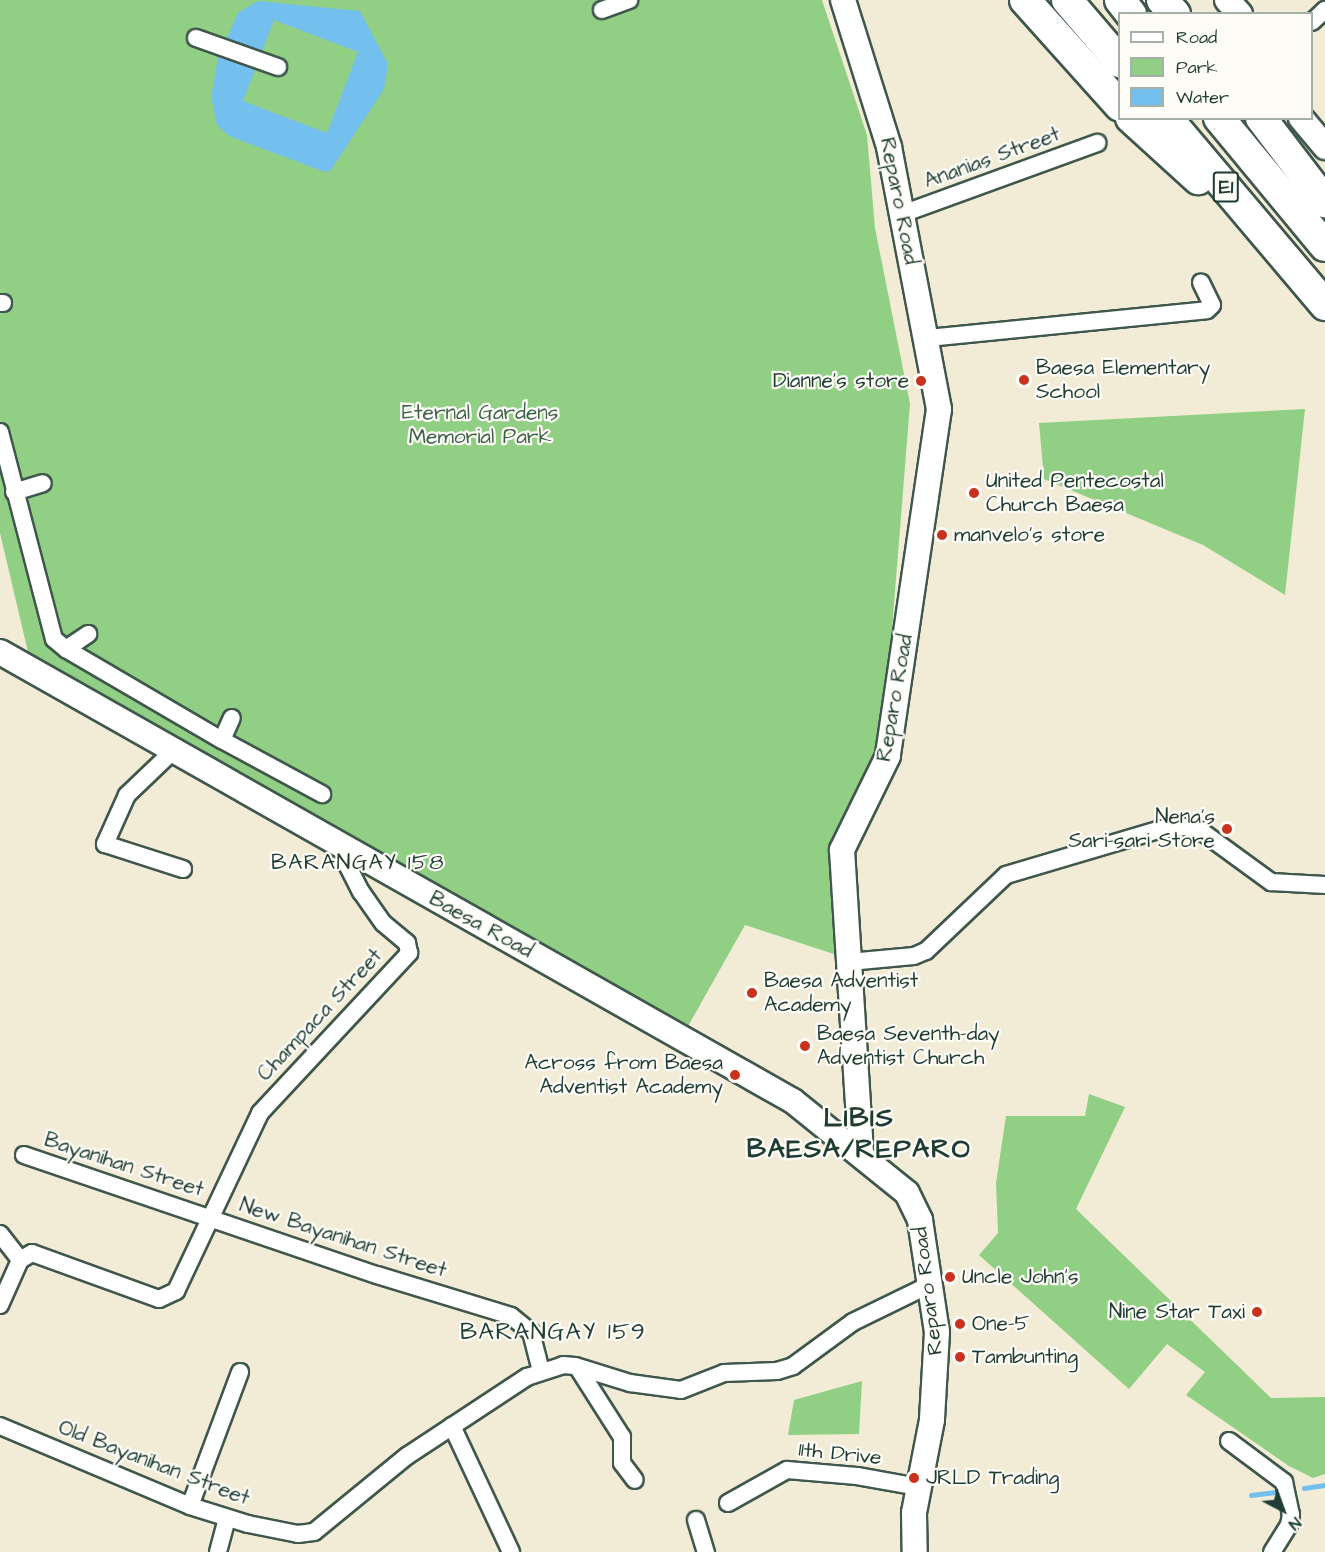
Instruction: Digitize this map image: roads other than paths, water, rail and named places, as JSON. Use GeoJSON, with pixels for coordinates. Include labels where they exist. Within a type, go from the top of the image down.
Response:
{"type":"FeatureCollection","features":[{"type":"Feature","properties":{"kind":"highway"},"geometry":{"type":"LineString","coordinates":[[1026,0],[1118,105]]}},
{"type":"Feature","properties":{"kind":"highway"},"geometry":{"type":"LineString","coordinates":[[1067,0],[1118,61]]}},
{"type":"Feature","properties":{"kind":"highway"},"geometry":{"type":"LineString","coordinates":[[1120,0],[1129,12]]}},
{"type":"Feature","properties":{"kind":"highway"},"geometry":{"type":"LineString","coordinates":[[1162,0],[1173,12]]}},
{"type":"Feature","properties":{"kind":"highway"},"geometry":{"type":"LineString","coordinates":[[1133,120],[1284,256]]}},
{"type":"Feature","properties":{"kind":"highway","name":"E1"},"geometry":{"type":"LineString","coordinates":[[1169,120],[1325,305]]}},
{"type":"Feature","properties":{"kind":"highway","name":"E1"},"geometry":{"type":"LineString","coordinates":[[1221,120],[1325,246]]}},
{"type":"Feature","properties":{"kind":"highway"},"geometry":{"type":"LineString","coordinates":[[1263,120],[1325,202]]}},
{"type":"Feature","properties":{"kind":"main road","name":"Reparo Road"},"geometry":{"type":"LineString","coordinates":[[843,0],[884,124],[928,338],[939,409],[888,756],[842,850],[861,1154],[907,1193],[914,1205],[931,1284],[937,1373],[914,1513],[915,1552]]}},
{"type":"Feature","properties":{"kind":"main road"},"geometry":{"type":"LineString","coordinates":[[1227,0],[1238,12]]}},
{"type":"Feature","properties":{"kind":"main road"},"geometry":{"type":"LineString","coordinates":[[1303,120],[1325,147]]}},
{"type":"Feature","properties":{"kind":"main road","name":"Baesa Road"},"geometry":{"type":"LineString","coordinates":[[0,652],[354,855],[793,1101],[861,1154]]}},
{"type":"Feature","properties":{"kind":"street"},"geometry":{"type":"LineString","coordinates":[[602,10],[629,0]]}},
{"type":"Feature","properties":{"kind":"street"},"geometry":{"type":"LineString","coordinates":[[1313,20],[1325,10]]}},
{"type":"Feature","properties":{"kind":"street"},"geometry":{"type":"LineString","coordinates":[[196,38],[278,67]]}},
{"type":"Feature","properties":{"kind":"street","name":"Ananias Street"},"geometry":{"type":"LineString","coordinates":[[902,214],[1097,144]]}},
{"type":"Feature","properties":{"kind":"street"},"geometry":{"type":"LineString","coordinates":[[928,338],[1208,310],[1212,305],[1201,282]]}},
{"type":"Feature","properties":{"kind":"street"},"geometry":{"type":"LineString","coordinates":[[0,432],[54,639],[66,649],[222,740],[321,794]]}},
{"type":"Feature","properties":{"kind":"street"},"geometry":{"type":"LineString","coordinates":[[14,492],[43,483]]}},
{"type":"Feature","properties":{"kind":"street"},"geometry":{"type":"LineString","coordinates":[[66,649],[88,634]]}},
{"type":"Feature","properties":{"kind":"street"},"geometry":{"type":"LineString","coordinates":[[222,740],[232,718]]}},
{"type":"Feature","properties":{"kind":"street"},"geometry":{"type":"LineString","coordinates":[[173,751],[127,795],[105,844],[183,869]]}},
{"type":"Feature","properties":{"kind":"street"},"geometry":{"type":"LineString","coordinates":[[849,962],[914,956],[926,951],[1006,875],[1161,829],[1185,827],[1201,831],[1271,882],[1325,885]]}},
{"type":"Feature","properties":{"kind":"street","name":"Champaca Street"},"geometry":{"type":"LineString","coordinates":[[211,1217],[266,1104],[409,953],[407,943],[383,923],[361,892],[348,866],[354,855]]}},
{"type":"Feature","properties":{"kind":"street","name":"Bayanihan Street"},"geometry":{"type":"LineString","coordinates":[[24,1155],[211,1217]]}},
{"type":"Feature","properties":{"kind":"street","name":"New Bayanihan Street"},"geometry":{"type":"LineString","coordinates":[[20,1260],[32,1253],[40,1255],[163,1299],[176,1291],[211,1217],[511,1316],[531,1332],[541,1371]]}},
{"type":"Feature","properties":{"kind":"street"},"geometry":{"type":"LineString","coordinates":[[0,1234],[20,1260],[0,1305]]}},
{"type":"Feature","properties":{"kind":"street","name":"Old Bayanihan Street"},"geometry":{"type":"LineString","coordinates":[[0,1426],[190,1506],[227,1518],[298,1534],[314,1532],[407,1456],[541,1371],[563,1365],[630,1383],[681,1390],[724,1373],[777,1371],[793,1366],[853,1322],[931,1284]]}},
{"type":"Feature","properties":{"kind":"street"},"geometry":{"type":"LineString","coordinates":[[578,1368],[622,1437],[622,1463],[635,1480]]}},
{"type":"Feature","properties":{"kind":"street"},"geometry":{"type":"LineString","coordinates":[[190,1506],[240,1372]]}},
{"type":"Feature","properties":{"kind":"street"},"geometry":{"type":"LineString","coordinates":[[452,1426],[511,1552]]}},
{"type":"Feature","properties":{"kind":"street"},"geometry":{"type":"LineString","coordinates":[[1229,1441],[1284,1482],[1291,1514],[1272,1552]]}},
{"type":"Feature","properties":{"kind":"street","name":"11th Drive"},"geometry":{"type":"LineString","coordinates":[[728,1503],[787,1470],[857,1476],[920,1487]]}},
{"type":"Feature","properties":{"kind":"street"},"geometry":{"type":"LineString","coordinates":[[218,1552],[227,1518]]}},
{"type":"Feature","properties":{"kind":"street"},"geometry":{"type":"LineString","coordinates":[[696,1520],[706,1552]]}},
{"type":"Feature","properties":{"kind":"water"},"geometry":{"type":"Polygon","coordinates":[[[258,1],[360,11],[388,64],[384,89],[331,170],[325,172],[229,136],[217,125],[211,97],[218,58],[238,13],[258,1]],[[274,20],[243,101],[327,133],[358,52],[274,20]]]}},
{"type":"Feature","properties":{"kind":"waterway"},"geometry":{"type":"LineString","coordinates":[[1304,1488],[1325,1485]]}},
{"type":"Feature","properties":{"kind":"waterway"},"geometry":{"type":"LineString","coordinates":[[1251,1495],[1277,1492]]}},
{"type":"Feature","properties":{"kind":"place","name":"Baesa Elementary School"},"geometry":{"type":"Point","coordinates":[1024,380]}},
{"type":"Feature","properties":{"kind":"place","name":"Dianne's store"},"geometry":{"type":"Point","coordinates":[921,381]}},
{"type":"Feature","properties":{"kind":"place","name":"United Pentecostal Church Baesa"},"geometry":{"type":"Point","coordinates":[974,493]}},
{"type":"Feature","properties":{"kind":"place","name":"manvelo's store"},"geometry":{"type":"Point","coordinates":[942,535]}},
{"type":"Feature","properties":{"kind":"place","name":"Nena's Sari-sari Store"},"geometry":{"type":"Point","coordinates":[1227,829]}},
{"type":"Feature","properties":{"kind":"place","name":"Baesa Adventist Academy"},"geometry":{"type":"Point","coordinates":[752,993]}},
{"type":"Feature","properties":{"kind":"place","name":"Baesa Seventh-day Adventist Church"},"geometry":{"type":"Point","coordinates":[805,1046]}},
{"type":"Feature","properties":{"kind":"place","name":"Across from Baesa Adventist Academy"},"geometry":{"type":"Point","coordinates":[735,1075]}},
{"type":"Feature","properties":{"kind":"place","name":"Uncle John's"},"geometry":{"type":"Point","coordinates":[950,1277]}},
{"type":"Feature","properties":{"kind":"place","name":"Nine Star Taxi"},"geometry":{"type":"Point","coordinates":[1257,1312]}},
{"type":"Feature","properties":{"kind":"place","name":"One-5"},"geometry":{"type":"Point","coordinates":[960,1324]}},
{"type":"Feature","properties":{"kind":"place","name":"Tambunting"},"geometry":{"type":"Point","coordinates":[960,1357]}},
{"type":"Feature","properties":{"kind":"place","name":"JRLD Trading"},"geometry":{"type":"Point","coordinates":[914,1478]}},
{"type":"Feature","properties":{"kind":"district","name":"BARANGAY 158"},"geometry":{"type":"Point","coordinates":[358,863]}},
{"type":"Feature","properties":{"kind":"district","name":"LIBIS BAESA/REPARO"},"geometry":{"type":"Point","coordinates":[859,1134]}},
{"type":"Feature","properties":{"kind":"district","name":"BARANGAY 159"},"geometry":{"type":"Point","coordinates":[553,1333]}},
{"type":"Feature","properties":{"kind":"park label","name":"Eternal Gardens Memorial Park"},"geometry":{"type":"Point","coordinates":[480,425]}}]}
